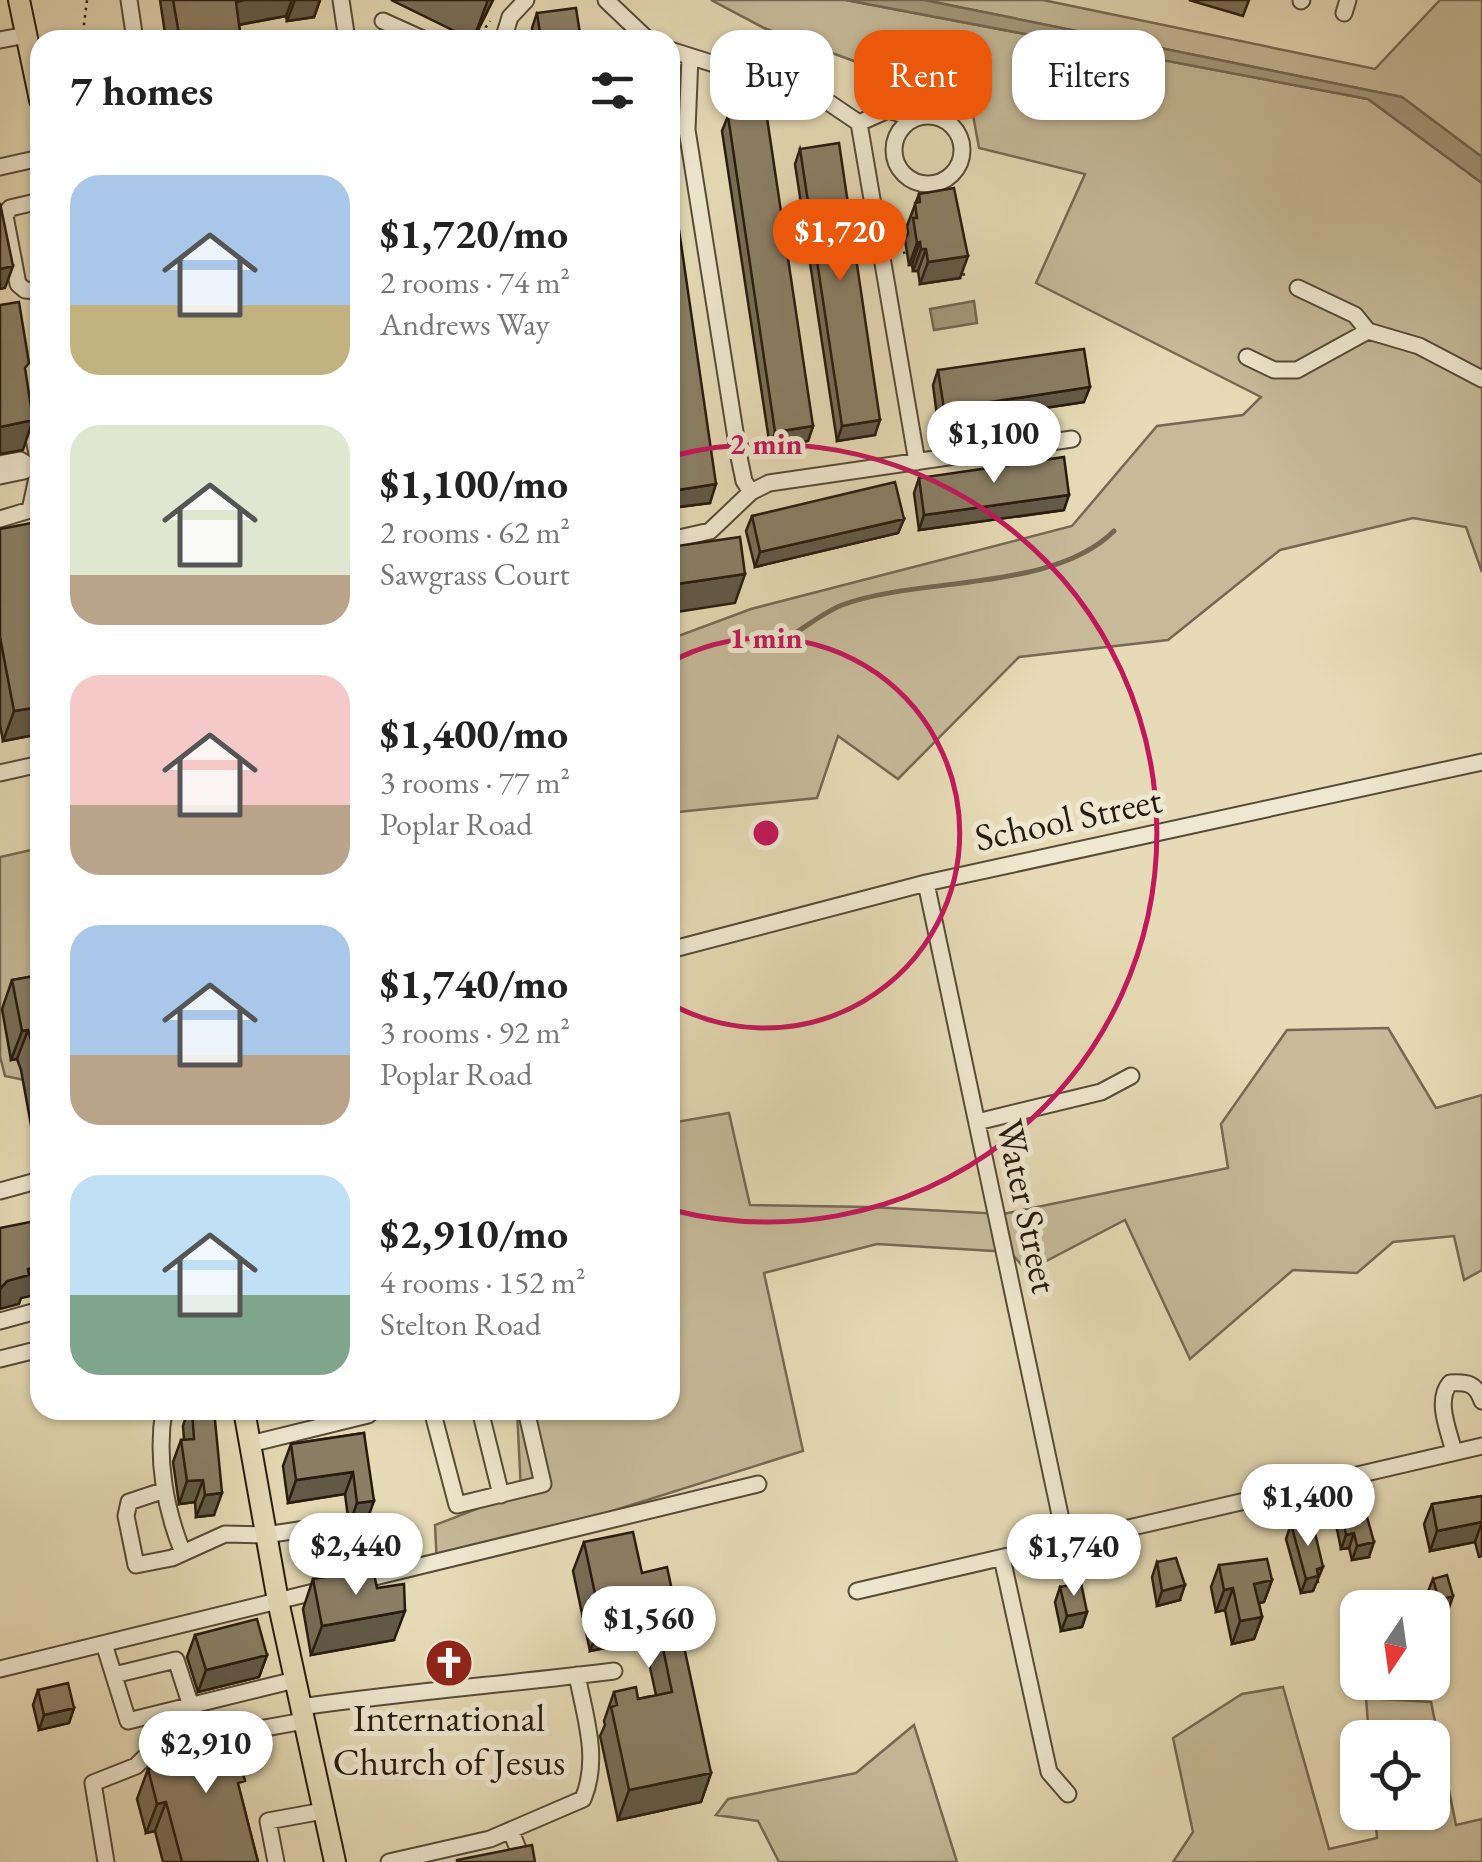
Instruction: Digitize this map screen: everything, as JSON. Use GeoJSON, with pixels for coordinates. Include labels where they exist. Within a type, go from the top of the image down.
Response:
{"type":"FeatureCollection","features":[{"type":"Feature","properties":{"kind":"main road"},"geometry":{"type":"LineString","coordinates":[[21,3],[30,50]]}},
{"type":"Feature","properties":{"kind":"main road"},"geometry":{"type":"LineString","coordinates":[[246,1420],[278,1601],[334,1862]]}},
{"type":"Feature","properties":{"kind":"street"},"geometry":{"type":"LineString","coordinates":[[128,0],[133,30]]}},
{"type":"Feature","properties":{"kind":"street"},"geometry":{"type":"LineString","coordinates":[[341,0],[346,30]]}},
{"type":"Feature","properties":{"kind":"street"},"geometry":{"type":"LineString","coordinates":[[506,30],[510,17],[526,0]]}},
{"type":"Feature","properties":{"kind":"street"},"geometry":{"type":"LineString","coordinates":[[606,0],[638,30]]}},
{"type":"Feature","properties":{"kind":"street"},"geometry":{"type":"LineString","coordinates":[[383,21],[402,30]]}},
{"type":"Feature","properties":{"kind":"street"},"geometry":{"type":"LineString","coordinates":[[0,40],[27,35]]}},
{"type":"Feature","properties":{"kind":"street"},"geometry":{"type":"LineString","coordinates":[[680,54],[822,98],[859,123],[917,462]]}},
{"type":"Feature","properties":{"kind":"street"},"geometry":{"type":"LineString","coordinates":[[690,57],[687,130],[738,457],[751,492]]}},
{"type":"Feature","properties":{"kind":"street"},"geometry":{"type":"LineString","coordinates":[[937,117],[956,130],[962,152],[960,162],[936,183],[915,181],[899,168],[894,158],[897,135],[914,118],[937,117]]}},
{"type":"Feature","properties":{"kind":"street"},"geometry":{"type":"LineString","coordinates":[[859,123],[866,120]]}},
{"type":"Feature","properties":{"kind":"street"},"geometry":{"type":"LineString","coordinates":[[0,166],[30,160]]}},
{"type":"Feature","properties":{"kind":"street"},"geometry":{"type":"LineString","coordinates":[[30,203],[10,208],[5,216],[18,284],[30,291]]}},
{"type":"Feature","properties":{"kind":"street"},"geometry":{"type":"LineString","coordinates":[[1298,288],[1355,315],[1368,330],[1419,346],[1482,379]]}},
{"type":"Feature","properties":{"kind":"street"},"geometry":{"type":"LineString","coordinates":[[1247,358],[1274,370],[1297,370],[1368,330]]}},
{"type":"Feature","properties":{"kind":"street"},"geometry":{"type":"LineString","coordinates":[[26,400],[30,426]]}},
{"type":"Feature","properties":{"kind":"street"},"geometry":{"type":"LineString","coordinates":[[680,538],[710,531],[751,492],[769,483],[1072,439]]}},
{"type":"Feature","properties":{"kind":"street"},"geometry":{"type":"LineString","coordinates":[[0,464],[20,460],[30,463]]}},
{"type":"Feature","properties":{"kind":"street"},"geometry":{"type":"LineString","coordinates":[[0,476],[30,468]]}},
{"type":"Feature","properties":{"kind":"street"},"geometry":{"type":"LineString","coordinates":[[0,520],[30,518]]}},
{"type":"Feature","properties":{"kind":"street","name":"School Street"},"geometry":{"type":"LineString","coordinates":[[680,947],[926,882],[1482,762]]}},
{"type":"Feature","properties":{"kind":"street"},"geometry":{"type":"LineString","coordinates":[[0,774],[30,766]]}},
{"type":"Feature","properties":{"kind":"street","name":"Water Street"},"geometry":{"type":"LineString","coordinates":[[926,882],[1066,1544]]}},
{"type":"Feature","properties":{"kind":"street"},"geometry":{"type":"LineString","coordinates":[[977,1122],[1102,1092],[1131,1076]]}},
{"type":"Feature","properties":{"kind":"street"},"geometry":{"type":"LineString","coordinates":[[0,1191],[30,1183]]}},
{"type":"Feature","properties":{"kind":"street"},"geometry":{"type":"LineString","coordinates":[[0,1321],[30,1313]]}},
{"type":"Feature","properties":{"kind":"street"},"geometry":{"type":"LineString","coordinates":[[0,1359],[30,1352]]}},
{"type":"Feature","properties":{"kind":"street"},"geometry":{"type":"LineString","coordinates":[[1454,1452],[1442,1404],[1443,1392],[1450,1383],[1468,1382],[1476,1387],[1482,1401]]}},
{"type":"Feature","properties":{"kind":"street"},"geometry":{"type":"LineString","coordinates":[[163,1420],[165,1490],[183,1553]]}},
{"type":"Feature","properties":{"kind":"street"},"geometry":{"type":"LineString","coordinates":[[250,1444],[348,1420]]}},
{"type":"Feature","properties":{"kind":"street"},"geometry":{"type":"LineString","coordinates":[[435,1420],[457,1505],[544,1484],[528,1420]]}},
{"type":"Feature","properties":{"kind":"street"},"geometry":{"type":"LineString","coordinates":[[482,1420],[501,1495]]}},
{"type":"Feature","properties":{"kind":"street"},"geometry":{"type":"LineString","coordinates":[[857,1590],[1482,1446]]}},
{"type":"Feature","properties":{"kind":"street"},"geometry":{"type":"LineString","coordinates":[[0,1669],[758,1484]]}},
{"type":"Feature","properties":{"kind":"street"},"geometry":{"type":"LineString","coordinates":[[165,1490],[129,1502],[126,1516],[136,1566],[183,1553],[225,1534],[265,1535],[333,1525],[346,1584]]}},
{"type":"Feature","properties":{"kind":"street"},"geometry":{"type":"LineString","coordinates":[[1002,1558],[1050,1772],[1068,1794]]}},
{"type":"Feature","properties":{"kind":"street"},"geometry":{"type":"LineString","coordinates":[[104,1644],[128,1722],[295,1680]]}},
{"type":"Feature","properties":{"kind":"street"},"geometry":{"type":"LineString","coordinates":[[114,1674],[176,1660],[191,1706]]}},
{"type":"Feature","properties":{"kind":"street"},"geometry":{"type":"LineString","coordinates":[[106,1862],[93,1783],[136,1766],[148,1754],[379,1695],[444,1692],[614,1671]]}},
{"type":"Feature","properties":{"kind":"street"},"geometry":{"type":"LineString","coordinates":[[388,1862],[467,1845],[583,1799],[593,1763],[577,1675]]}},
{"type":"Feature","properties":{"kind":"street"},"geometry":{"type":"LineString","coordinates":[[276,1862],[268,1821],[324,1811]]}},
{"type":"Feature","properties":{"kind":"street"},"geometry":{"type":"LineString","coordinates":[[511,1830],[523,1862]]}},
{"type":"Feature","properties":{"kind":"path"},"geometry":{"type":"LineString","coordinates":[[83,30],[87,0]]}},
{"type":"Feature","properties":{"kind":"path"},"geometry":{"type":"LineString","coordinates":[[484,30],[490,21]]}},
{"type":"Feature","properties":{"kind":"path"},"geometry":{"type":"LineString","coordinates":[[961,255],[964,276]]}},
{"type":"Feature","properties":{"kind":"shaded area"},"geometry":{"type":"Polygon","coordinates":[[[711,0],[846,0],[1012,31],[1012,120],[1165,120],[1165,60],[1368,99],[1482,183],[1482,572],[1466,527],[1413,518],[1280,550],[1168,640],[1019,657],[898,779],[838,736],[817,798],[680,812],[680,635],[751,609],[1072,526],[1157,426],[1243,415],[1261,397],[1036,283],[1085,174],[979,148],[974,120],[992,120],[992,30],[854,30],[854,61],[834,54],[834,30],[769,30],[711,0]]]}},
{"type":"Feature","properties":{"kind":"shaded area"},"geometry":{"type":"Polygon","coordinates":[[[846,0],[924,0],[1072,30],[1012,31],[846,0]]]}},
{"type":"Feature","properties":{"kind":"shaded area"},"geometry":{"type":"Polygon","coordinates":[[[924,0],[1043,0],[1375,69],[1440,0],[1482,0],[1482,157],[1401,97],[1165,49],[1165,30],[1072,30],[924,0]]]}},
{"type":"Feature","properties":{"kind":"shaded area"},"geometry":{"type":"Polygon","coordinates":[[[1165,49],[1402,97],[1482,157],[1482,183],[1368,99],[1165,60],[1165,49]]]}},
{"type":"Feature","properties":{"kind":"shaded area"},"geometry":{"type":"Polygon","coordinates":[[[974,301],[977,323],[934,330],[930,309],[974,301]]]}},
{"type":"Feature","properties":{"kind":"shaded area"},"geometry":{"type":"Polygon","coordinates":[[[30,850],[29,1081],[5,1076],[0,1056],[0,857],[30,850]]]}},
{"type":"Feature","properties":{"kind":"shaded area"},"geometry":{"type":"Polygon","coordinates":[[[1388,1028],[1436,1108],[1482,1095],[1482,1270],[1464,1280],[1454,1236],[1393,1242],[1357,1273],[1293,1270],[1190,1359],[1125,1220],[1027,1271],[1010,1252],[877,1244],[764,1273],[803,1451],[437,1566],[435,1525],[521,1492],[517,1420],[680,1420],[680,1121],[729,1113],[750,1205],[1003,1214],[1228,1168],[1221,1124],[1287,1030],[1388,1028]]]}},
{"type":"Feature","properties":{"kind":"shaded area"},"geometry":{"type":"Polygon","coordinates":[[[1283,1687],[1329,1849],[1377,1838],[1376,1830],[1450,1830],[1450,1795],[1456,1825],[1482,1819],[1482,1862],[1173,1862],[1193,1832],[1173,1738],[1242,1694],[1283,1687]]]}},
{"type":"Feature","properties":{"kind":"shaded area"},"geometry":{"type":"Polygon","coordinates":[[[1366,1700],[1431,1702],[1435,1720],[1368,1720],[1366,1700]]]}},
{"type":"Feature","properties":{"kind":"shaded area"},"geometry":{"type":"Polygon","coordinates":[[[914,1725],[957,1862],[779,1862],[758,1821],[716,1815],[728,1799],[856,1773],[914,1725]]]}},
{"type":"Feature","properties":{"kind":"building"},"geometry":{"type":"Polygon","coordinates":[[[173,0],[244,0],[236,2],[240,30],[178,30],[173,0]]]}},
{"type":"Feature","properties":{"kind":"building"},"geometry":{"type":"Polygon","coordinates":[[[576,8],[579,30],[540,30],[537,13],[576,8]]]}},
{"type":"Feature","properties":{"kind":"building"},"geometry":{"type":"Polygon","coordinates":[[[729,120],[767,120],[813,426],[775,432],[729,120]]]}},
{"type":"Feature","properties":{"kind":"building"},"geometry":{"type":"Polygon","coordinates":[[[839,143],[880,420],[842,426],[800,149],[839,143]]]}},
{"type":"Feature","properties":{"kind":"building"},"geometry":{"type":"Polygon","coordinates":[[[954,188],[968,256],[928,262],[926,249],[917,243],[915,203],[920,202],[919,194],[954,188]]]}},
{"type":"Feature","properties":{"kind":"building"},"geometry":{"type":"Polygon","coordinates":[[[0,203],[13,266],[0,269],[0,203]]]}},
{"type":"Feature","properties":{"kind":"building"},"geometry":{"type":"Polygon","coordinates":[[[680,237],[716,484],[680,490],[680,237]]]}},
{"type":"Feature","properties":{"kind":"building"},"geometry":{"type":"Polygon","coordinates":[[[19,302],[29,363],[25,368],[30,421],[0,427],[0,305],[19,302]]]}},
{"type":"Feature","properties":{"kind":"building"},"geometry":{"type":"Polygon","coordinates":[[[1084,349],[1090,387],[944,409],[938,370],[1084,349]]]}},
{"type":"Feature","properties":{"kind":"building"},"geometry":{"type":"Polygon","coordinates":[[[1064,457],[1069,495],[924,515],[919,478],[1064,457]]]}},
{"type":"Feature","properties":{"kind":"building"},"geometry":{"type":"Polygon","coordinates":[[[895,482],[904,519],[760,552],[752,516],[895,482]]]}},
{"type":"Feature","properties":{"kind":"building"},"geometry":{"type":"Polygon","coordinates":[[[30,523],[30,709],[14,711],[0,637],[0,529],[30,523]]]}},
{"type":"Feature","properties":{"kind":"building"},"geometry":{"type":"Polygon","coordinates":[[[740,537],[745,574],[680,584],[680,546],[740,537]]]}},
{"type":"Feature","properties":{"kind":"building"},"geometry":{"type":"Polygon","coordinates":[[[30,977],[30,1037],[28,1030],[22,1031],[12,980],[30,977]]]}},
{"type":"Feature","properties":{"kind":"building"},"geometry":{"type":"Polygon","coordinates":[[[30,1222],[29,1275],[7,1281],[0,1289],[0,1228],[30,1222]]]}},
{"type":"Feature","properties":{"kind":"building"},"geometry":{"type":"Polygon","coordinates":[[[193,1420],[215,1420],[222,1493],[205,1495],[203,1480],[187,1481],[181,1440],[194,1439],[193,1420]]]}},
{"type":"Feature","properties":{"kind":"building"},"geometry":{"type":"Polygon","coordinates":[[[364,1433],[374,1501],[357,1503],[353,1472],[296,1480],[291,1444],[364,1433]]]}},
{"type":"Feature","properties":{"kind":"building"},"geometry":{"type":"Polygon","coordinates":[[[1482,1496],[1482,1522],[1437,1531],[1432,1504],[1482,1496]]]}},
{"type":"Feature","properties":{"kind":"building"},"geometry":{"type":"Polygon","coordinates":[[[1365,1510],[1374,1542],[1357,1546],[1354,1533],[1346,1535],[1342,1515],[1365,1510]]]}},
{"type":"Feature","properties":{"kind":"building"},"geometry":{"type":"Polygon","coordinates":[[[1305,1520],[1308,1530],[1314,1529],[1323,1567],[1317,1569],[1318,1576],[1306,1579],[1291,1524],[1305,1520]]]}},
{"type":"Feature","properties":{"kind":"building"},"geometry":{"type":"Polygon","coordinates":[[[633,1532],[642,1573],[667,1567],[711,1773],[629,1790],[611,1707],[617,1705],[614,1692],[636,1687],[638,1699],[672,1692],[655,1610],[601,1622],[584,1542],[633,1532]]]}},
{"type":"Feature","properties":{"kind":"building"},"geometry":{"type":"Polygon","coordinates":[[[1176,1558],[1185,1585],[1162,1591],[1157,1562],[1176,1558]]]}},
{"type":"Feature","properties":{"kind":"building"},"geometry":{"type":"Polygon","coordinates":[[[1267,1559],[1272,1580],[1254,1584],[1262,1617],[1240,1621],[1233,1588],[1224,1590],[1219,1565],[1267,1559]]]}},
{"type":"Feature","properties":{"kind":"building"},"geometry":{"type":"Polygon","coordinates":[[[373,1569],[377,1588],[404,1584],[405,1611],[322,1626],[313,1579],[373,1569]]]}},
{"type":"Feature","properties":{"kind":"building"},"geometry":{"type":"Polygon","coordinates":[[[1447,1575],[1453,1596],[1450,1597],[1450,1590],[1436,1590],[1433,1579],[1447,1575]]]}},
{"type":"Feature","properties":{"kind":"building"},"geometry":{"type":"Polygon","coordinates":[[[1081,1583],[1087,1612],[1067,1616],[1060,1587],[1081,1583]]]}},
{"type":"Feature","properties":{"kind":"building"},"geometry":{"type":"Polygon","coordinates":[[[257,1619],[267,1655],[206,1670],[195,1635],[257,1619]]]}},
{"type":"Feature","properties":{"kind":"building"},"geometry":{"type":"Polygon","coordinates":[[[68,1683],[74,1708],[44,1715],[38,1690],[68,1683]]]}},
{"type":"Feature","properties":{"kind":"building"},"geometry":{"type":"Polygon","coordinates":[[[228,1719],[245,1781],[238,1783],[258,1862],[182,1862],[166,1802],[157,1804],[148,1769],[177,1762],[169,1734],[228,1719]]]}},
{"type":"Feature","properties":{"kind":"building"},"geometry":{"type":"Polygon","coordinates":[[[532,1845],[535,1862],[457,1862],[457,1860],[532,1845]]]}},
{"type":"Feature","properties":{"kind":"waterway"},"geometry":{"type":"LineString","coordinates":[[789,637],[842,605],[874,596],[1022,574],[1088,551],[1114,531]]}},
{"type":"Feature","properties":{"kind":"place","name":"International Church of Jesus"},"geometry":{"type":"Point","coordinates":[449,1663]}}]}
